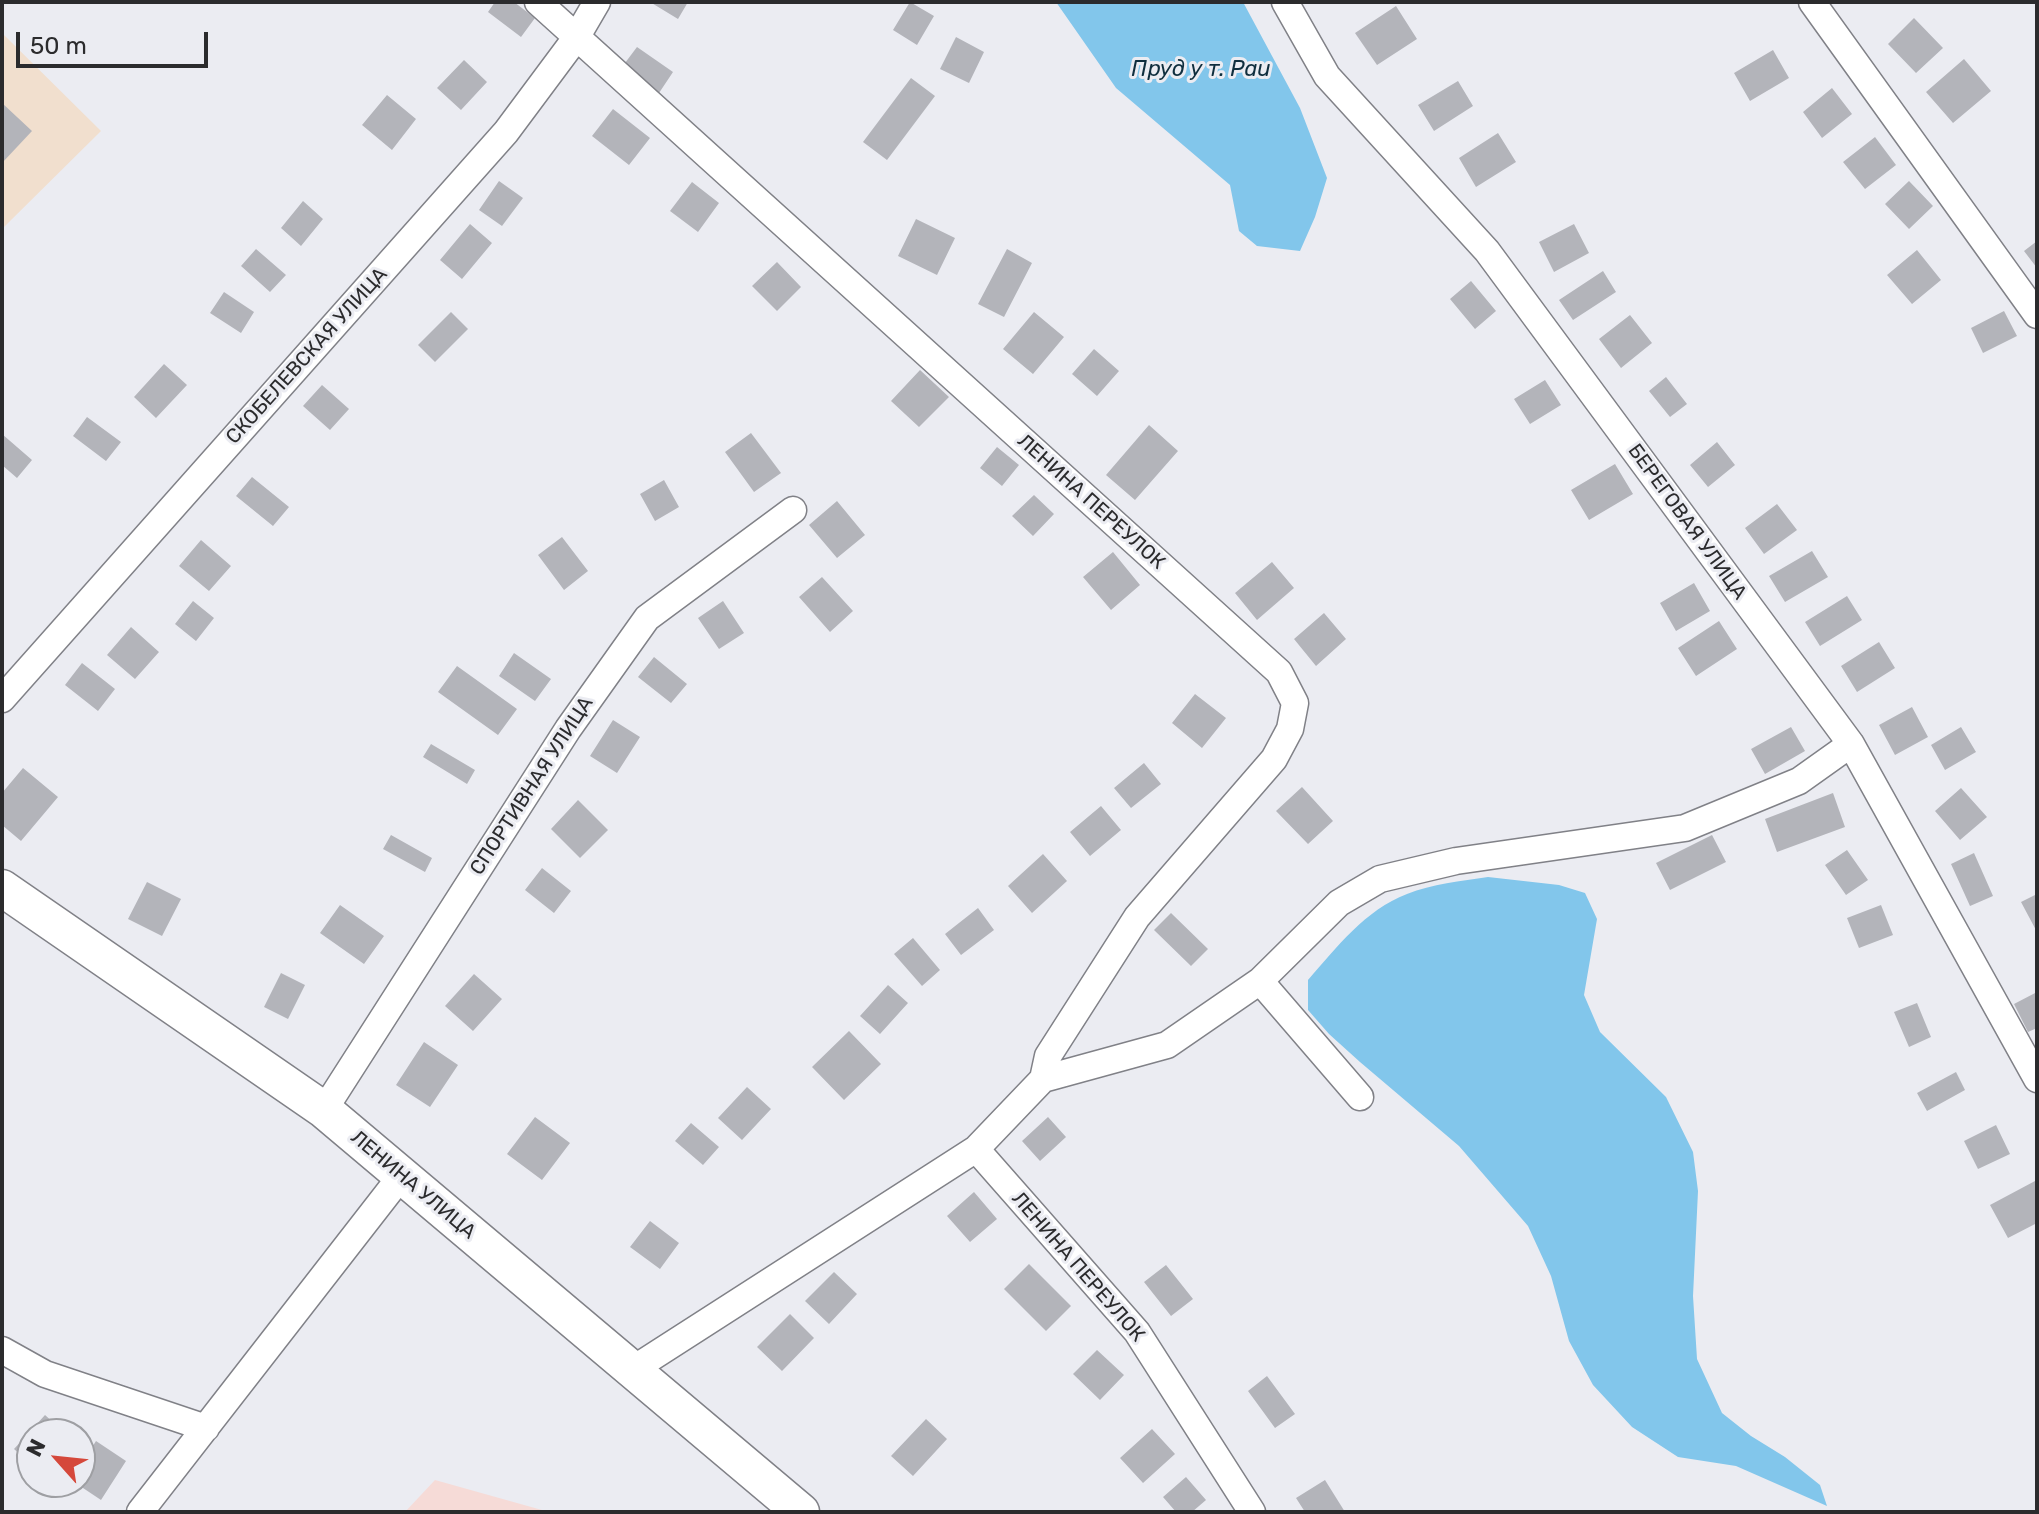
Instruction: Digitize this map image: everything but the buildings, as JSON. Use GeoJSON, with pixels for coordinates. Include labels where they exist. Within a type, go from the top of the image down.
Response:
{"type":"FeatureCollection","features":[{"type":"Feature","properties":{"kind":"street","name":"ЛЕНИНА ПЕРЕУЛОК"},"geometry":{"type":"LineString","coordinates":[[538,2],[1279,672],[1295,703],[1290,729],[1274,759],[1137,917],[1048,1056],[1043,1079]]}},
{"type":"Feature","properties":{"kind":"street","name":"СКОБЕЛЕВСКАЯ УЛИЦА"},"geometry":{"type":"LineString","coordinates":[[2,699],[506,132],[576,38],[597,2]]}},
{"type":"Feature","properties":{"kind":"street","name":"БЕРЕГОВАЯ УЛИЦА"},"geometry":{"type":"LineString","coordinates":[[1285,2],[1327,76],[1487,251],[1851,744],[2037,1079]]}},
{"type":"Feature","properties":{"kind":"street"},"geometry":{"type":"LineString","coordinates":[[1812,2],[2037,315]]}},
{"type":"Feature","properties":{"kind":"street","name":"СПОРТИВНАЯ УЛИЦА"},"geometry":{"type":"LineString","coordinates":[[324,1110],[568,729],[647,618],[793,510]]}},
{"type":"Feature","properties":{"kind":"street"},"geometry":{"type":"LineString","coordinates":[[632,1370],[976,1149],[1043,1079],[1167,1045],[1260,981],[1339,903],[1380,879],[1456,861],[1685,828],[1799,781],[1851,744]]}},
{"type":"Feature","properties":{"kind":"street","name":"ЛЕНИНА УЛИЦА"},"geometry":{"type":"LineString","coordinates":[[2,888],[324,1110],[801,1512]]}},
{"type":"Feature","properties":{"kind":"street"},"geometry":{"type":"LineString","coordinates":[[1260,981],[1360,1097]]}},
{"type":"Feature","properties":{"kind":"street","name":"ЛЕНИНА ПЕРЕУЛОК"},"geometry":{"type":"LineString","coordinates":[[976,1149],[1137,1332],[1252,1512]]}},
{"type":"Feature","properties":{"kind":"street"},"geometry":{"type":"LineString","coordinates":[[140,1512],[402,1175]]}},
{"type":"Feature","properties":{"kind":"street"},"geometry":{"type":"LineString","coordinates":[[2,1350],[45,1374],[206,1428]]}},
{"type":"Feature","properties":{"kind":"shaded area"},"geometry":{"type":"Polygon","coordinates":[[[2,33],[101,131],[2,229],[2,33]]]}},
{"type":"Feature","properties":{"kind":"shaded area"},"geometry":{"type":"Polygon","coordinates":[[[435,1480],[549,1512],[405,1512],[435,1480]]]}},
{"type":"Feature","properties":{"kind":"water","name":"Пруд у т. Раи"},"geometry":{"type":"Polygon","coordinates":[[[1056,2],[1243,2],[1300,108],[1327,178],[1300,251],[1257,246],[1239,231],[1230,185],[1116,88],[1056,2]]]}},
{"type":"Feature","properties":{"kind":"water"},"geometry":{"type":"Polygon","coordinates":[[[1488,877],[1559,885],[1585,893],[1597,919],[1584,995],[1600,1032],[1666,1097],[1693,1152],[1698,1191],[1693,1296],[1697,1359],[1722,1413],[1820,1485],[1827,1506],[1736,1466],[1678,1457],[1632,1427],[1593,1385],[1569,1341],[1551,1276],[1528,1226],[1459,1146],[1360,1062],[1308,1010],[1308,980],[1353,931],[1378,910],[1417,891],[1488,877]]]}}]}
